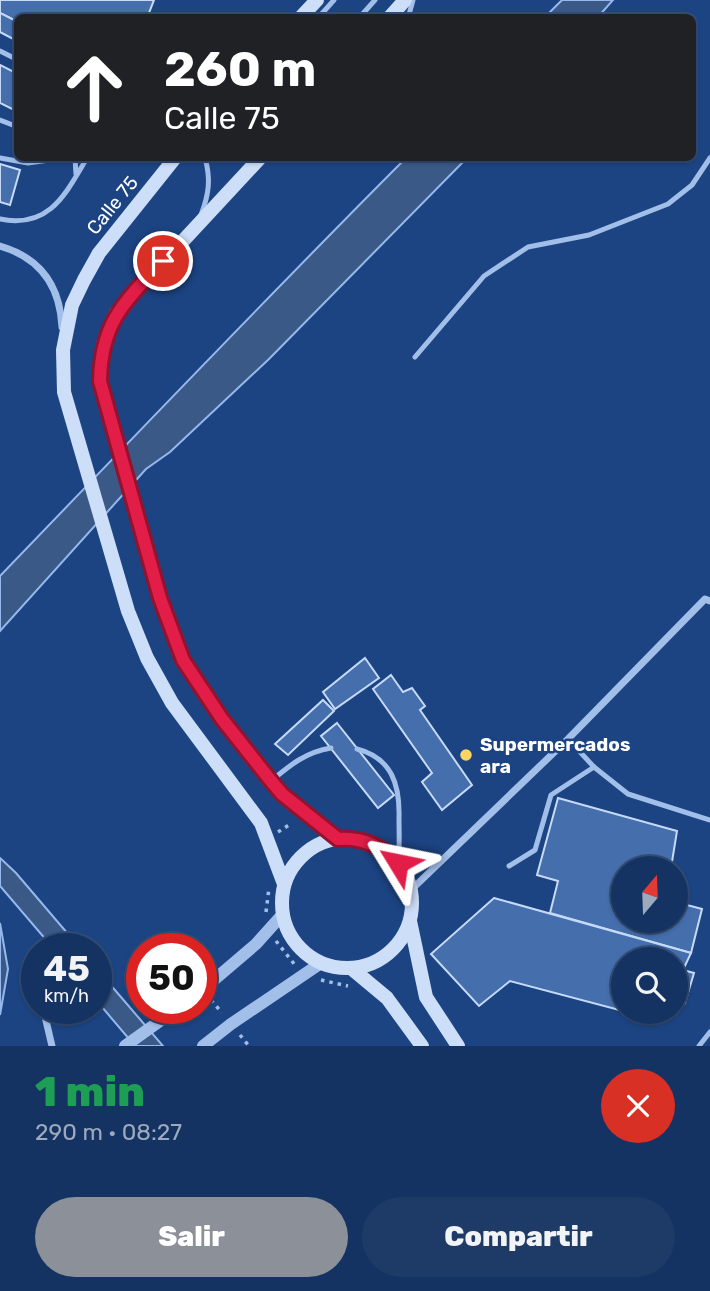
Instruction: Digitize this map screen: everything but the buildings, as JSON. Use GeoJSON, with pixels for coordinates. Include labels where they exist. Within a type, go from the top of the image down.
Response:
{"type":"FeatureCollection","features":[{"type":"Feature","properties":{"kind":"main road"},"geometry":{"type":"LineString","coordinates":[[304,14],[317,0]]}},
{"type":"Feature","properties":{"kind":"main road"},"geometry":{"type":"LineString","coordinates":[[393,14],[405,0]]}},
{"type":"Feature","properties":{"kind":"main road","name":"Calle 75"},"geometry":{"type":"LineString","coordinates":[[173,161],[99,253],[72,304],[63,350],[64,392],[128,611],[147,657],[172,703],[261,823],[284,884]]}},
{"type":"Feature","properties":{"kind":"main road"},"geometry":{"type":"LineString","coordinates":[[257,161],[116,313],[103,344],[100,381],[160,598],[183,660],[222,719],[271,781],[338,839]]}},
{"type":"Feature","properties":{"kind":"main road"},"geometry":{"type":"LineString","coordinates":[[410,921],[400,942],[375,963],[336,968],[307,955],[295,944],[282,915],[284,884],[294,864],[317,845],[338,839],[355,839],[386,851],[406,875],[411,890],[410,921],[426,997],[458,1046]]}},
{"type":"Feature","properties":{"kind":"main road"},"geometry":{"type":"LineString","coordinates":[[351,968],[387,998],[422,1046]]}},
{"type":"Feature","properties":{"kind":"street"},"geometry":{"type":"LineString","coordinates":[[0,246],[33,261],[51,282],[61,306],[63,350]]}},
{"type":"Feature","properties":{"kind":"street"},"geometry":{"type":"LineString","coordinates":[[411,890],[568,739],[705,599],[710,601]]}},
{"type":"Feature","properties":{"kind":"street"},"geometry":{"type":"LineString","coordinates":[[217,977],[256,944],[282,915]]}},
{"type":"Feature","properties":{"kind":"street"},"geometry":{"type":"LineString","coordinates":[[203,1046],[321,963]]}},
{"type":"Feature","properties":{"kind":"street"},"geometry":{"type":"LineString","coordinates":[[46,1024],[52,1046]]}},
{"type":"Feature","properties":{"kind":"street"},"geometry":{"type":"LineString","coordinates":[[126,1045],[156,1024]]}},
{"type":"Feature","properties":{"kind":"lane"},"geometry":{"type":"LineString","coordinates":[[321,14],[334,0]]}},
{"type":"Feature","properties":{"kind":"lane"},"geometry":{"type":"LineString","coordinates":[[363,14],[375,0]]}},
{"type":"Feature","properties":{"kind":"lane"},"geometry":{"type":"LineString","coordinates":[[415,357],[484,276],[528,247],[589,235],[667,204],[692,185],[710,158]]}},
{"type":"Feature","properties":{"kind":"lane"},"geometry":{"type":"LineString","coordinates":[[17,161],[42,161]]}},
{"type":"Feature","properties":{"kind":"lane"},"geometry":{"type":"LineString","coordinates":[[75,180],[76,161]]}},
{"type":"Feature","properties":{"kind":"lane"},"geometry":{"type":"LineString","coordinates":[[0,219],[20,220],[43,214],[65,196],[85,161]]}},
{"type":"Feature","properties":{"kind":"lane"},"geometry":{"type":"LineString","coordinates":[[197,224],[207,198],[209,184],[205,161]]}},
{"type":"Feature","properties":{"kind":"lane"},"geometry":{"type":"LineString","coordinates":[[568,739],[594,767],[628,794],[710,820]]}},
{"type":"Feature","properties":{"kind":"lane"},"geometry":{"type":"LineString","coordinates":[[271,781],[296,760],[312,752],[331,748]]}},
{"type":"Feature","properties":{"kind":"lane"},"geometry":{"type":"LineString","coordinates":[[357,749],[374,755],[384,763],[398,788],[398,863]]}},
{"type":"Feature","properties":{"kind":"lane"},"geometry":{"type":"LineString","coordinates":[[509,866],[535,850],[551,795],[594,767]]}},
{"type":"Feature","properties":{"kind":"lane"},"geometry":{"type":"LineString","coordinates":[[699,1046],[710,1031]]}},
{"type":"Feature","properties":{"kind":"path"},"geometry":{"type":"LineString","coordinates":[[268,839],[306,814]]}},
{"type":"Feature","properties":{"kind":"path"},"geometry":{"type":"LineString","coordinates":[[273,936],[280,949],[302,970]]}},
{"type":"Feature","properties":{"kind":"water"},"geometry":{"type":"Polygon","coordinates":[[[562,0],[613,0],[601,14],[548,14],[562,0]]]}},
{"type":"Feature","properties":{"kind":"water"},"geometry":{"type":"Polygon","coordinates":[[[403,161],[464,161],[269,359],[170,452],[146,469],[0,631],[0,576],[403,161]]]}},
{"type":"Feature","properties":{"kind":"water"},"geometry":{"type":"Polygon","coordinates":[[[0,858],[67,933],[40,933],[0,886],[0,858]]]}},
{"type":"Feature","properties":{"kind":"water"},"geometry":{"type":"Polygon","coordinates":[[[0,923],[8,969],[0,1015],[0,923]]]}},
{"type":"Feature","properties":{"kind":"water"},"geometry":{"type":"Polygon","coordinates":[[[112,987],[126,1003],[126,1024],[144,1024],[163,1046],[135,1046],[112,1019],[112,987]]]}},
{"type":"Feature","properties":{"kind":"place","name":"Supermercados ara"},"geometry":{"type":"Point","coordinates":[466,755]}},
{"type":"Feature","properties":{"kind":"route"},"geometry":{"type":"LineString","coordinates":[[163,261],[116,313],[103,344],[100,381],[160,598],[183,660],[222,719],[282,794],[338,839],[371,843],[386,851],[398,863]]}}]}
